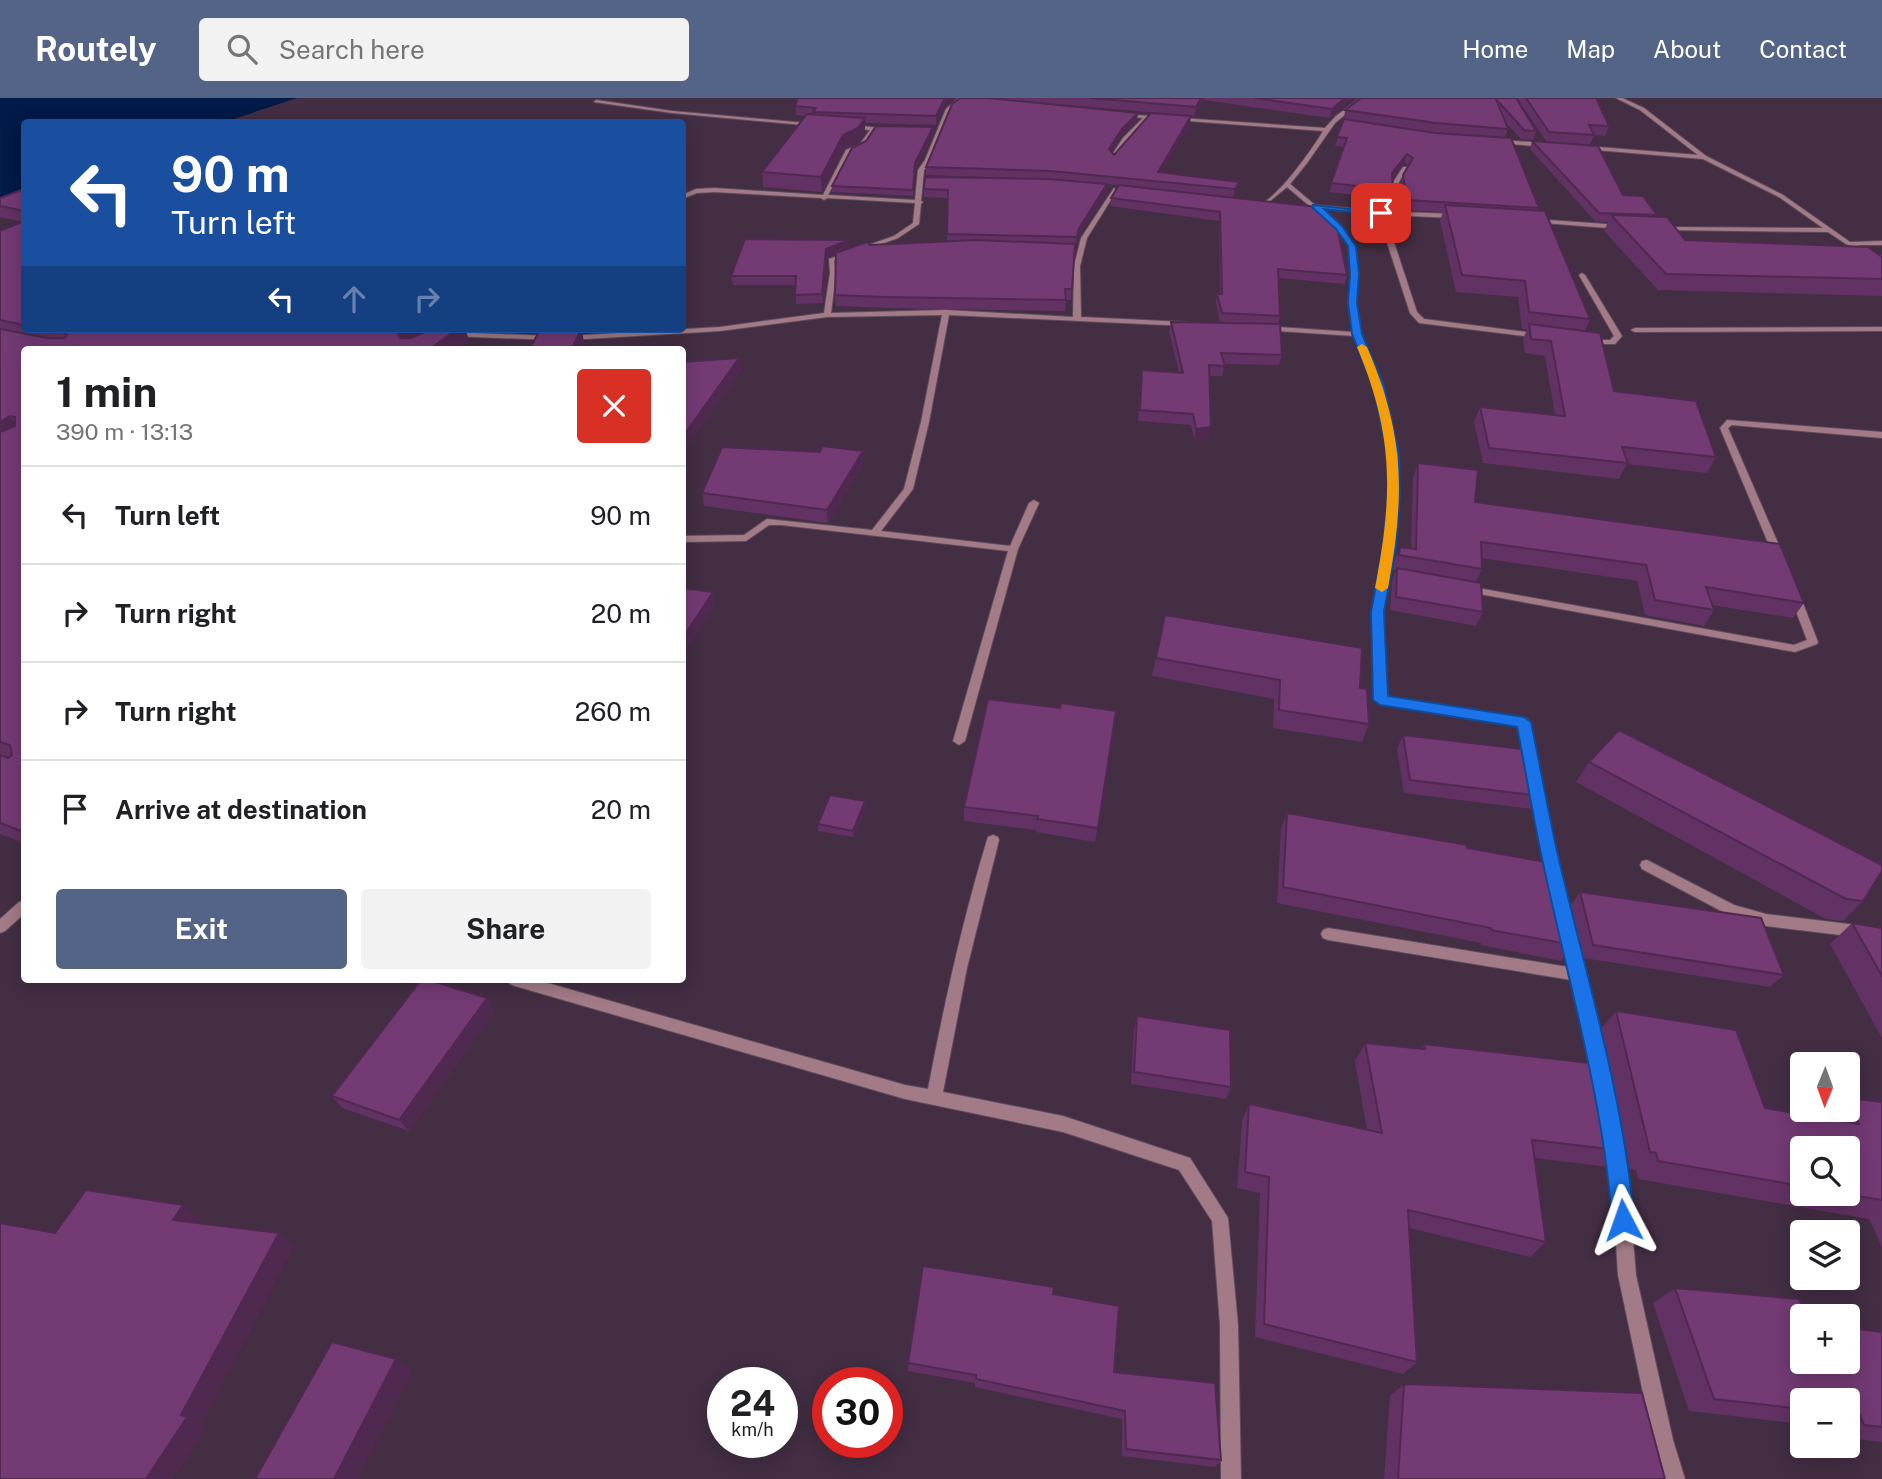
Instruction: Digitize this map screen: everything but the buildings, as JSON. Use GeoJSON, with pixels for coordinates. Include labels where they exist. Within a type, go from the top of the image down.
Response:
{"type":"FeatureCollection","features":[{"type":"Feature","properties":{"kind":"street"},"geometry":{"type":"LineString","coordinates":[[827,315],[833,273],[831,260],[896,237],[916,224],[921,170],[928,160],[948,109],[960,98],[971,100]]}},
{"type":"Feature","properties":{"kind":"street"},"geometry":{"type":"LineString","coordinates":[[1241,203],[1262,205],[1287,184],[1322,141],[1327,130],[1363,98]]}},
{"type":"Feature","properties":{"kind":"street"},"geometry":{"type":"LineString","coordinates":[[1618,98],[1642,109],[1704,157],[1781,196],[1848,243],[1882,258]]}},
{"type":"Feature","properties":{"kind":"street"},"geometry":{"type":"LineString","coordinates":[[596,101],[672,112],[822,125]]}},
{"type":"Feature","properties":{"kind":"street"},"geometry":{"type":"LineString","coordinates":[[1108,114],[1327,130]]}},
{"type":"Feature","properties":{"kind":"street"},"geometry":{"type":"LineString","coordinates":[[1113,158],[1125,139],[1147,117]]}},
{"type":"Feature","properties":{"kind":"street"},"geometry":{"type":"LineString","coordinates":[[1335,122],[1348,123]]}},
{"type":"Feature","properties":{"kind":"street"},"geometry":{"type":"LineString","coordinates":[[845,127],[895,129]]}},
{"type":"Feature","properties":{"kind":"street"},"geometry":{"type":"LineString","coordinates":[[824,198],[848,151],[862,145],[874,128]]}},
{"type":"Feature","properties":{"kind":"street"},"geometry":{"type":"LineString","coordinates":[[928,130],[940,130]]}},
{"type":"Feature","properties":{"kind":"street"},"geometry":{"type":"LineString","coordinates":[[1537,136],[1542,145]]}},
{"type":"Feature","properties":{"kind":"street"},"geometry":{"type":"LineString","coordinates":[[1488,141],[1555,146]]}},
{"type":"Feature","properties":{"kind":"street"},"geometry":{"type":"LineString","coordinates":[[1580,148],[1704,157]]}},
{"type":"Feature","properties":{"kind":"street"},"geometry":{"type":"LineString","coordinates":[[1397,214],[1395,184],[1405,168]]}},
{"type":"Feature","properties":{"kind":"street"},"geometry":{"type":"LineString","coordinates":[[920,180],[932,179]]}},
{"type":"Feature","properties":{"kind":"street"},"geometry":{"type":"LineString","coordinates":[[1287,184],[1316,206],[1339,228],[1352,246],[1352,303],[1357,334],[1378,386],[1393,454],[1394,494],[1378,612],[1380,700],[1524,722],[1557,887]]}},
{"type":"Feature","properties":{"kind":"street"},"geometry":{"type":"LineString","coordinates":[[1103,189],[1127,191]]}},
{"type":"Feature","properties":{"kind":"street"},"geometry":{"type":"LineString","coordinates":[[686,195],[696,191],[714,190],[920,202]]}},
{"type":"Feature","properties":{"kind":"street"},"geometry":{"type":"LineString","coordinates":[[1076,319],[1077,266],[1084,238],[1114,190]]}},
{"type":"Feature","properties":{"kind":"street"},"geometry":{"type":"LineString","coordinates":[[1316,206],[1381,213],[1460,216]]}},
{"type":"Feature","properties":{"kind":"street"},"geometry":{"type":"LineString","coordinates":[[1381,213],[1414,313],[1422,321],[1556,338]]}},
{"type":"Feature","properties":{"kind":"street"},"geometry":{"type":"LineString","coordinates":[[1528,221],[1622,227]]}},
{"type":"Feature","properties":{"kind":"street"},"geometry":{"type":"LineString","coordinates":[[1649,229],[1830,230]]}},
{"type":"Feature","properties":{"kind":"street"},"geometry":{"type":"LineString","coordinates":[[1848,243],[1882,243]]}},
{"type":"Feature","properties":{"kind":"street"},"geometry":{"type":"LineString","coordinates":[[842,256],[894,248]]}},
{"type":"Feature","properties":{"kind":"street"},"geometry":{"type":"LineString","coordinates":[[1067,249],[1081,250]]}},
{"type":"Feature","properties":{"kind":"street"},"geometry":{"type":"LineString","coordinates":[[1582,275],[1618,337],[1612,342],[1583,341]]}},
{"type":"Feature","properties":{"kind":"street"},"geometry":{"type":"LineString","coordinates":[[874,534],[908,489],[925,422],[946,312]]}},
{"type":"Feature","properties":{"kind":"street"},"geometry":{"type":"LineString","coordinates":[[686,331],[827,315],[946,312],[1193,324]]}},
{"type":"Feature","properties":{"kind":"street"},"geometry":{"type":"LineString","coordinates":[[1256,327],[1357,334]]}},
{"type":"Feature","properties":{"kind":"street"},"geometry":{"type":"LineString","coordinates":[[1635,330],[1882,329]]}},
{"type":"Feature","properties":{"kind":"street"},"geometry":{"type":"LineString","coordinates":[[436,333],[526,338],[667,333]]}},
{"type":"Feature","properties":{"kind":"street"},"geometry":{"type":"LineString","coordinates":[[523,346],[526,338]]}},
{"type":"Feature","properties":{"kind":"street"},"geometry":{"type":"LineString","coordinates":[[1787,573],[1724,428],[1730,422],[1882,435]]}},
{"type":"Feature","properties":{"kind":"street"},"geometry":{"type":"LineString","coordinates":[[959,741],[1013,549],[1034,503]]}},
{"type":"Feature","properties":{"kind":"street"},"geometry":{"type":"LineString","coordinates":[[686,539],[746,538],[767,522],[1013,549]]}},
{"type":"Feature","properties":{"kind":"street"},"geometry":{"type":"LineString","coordinates":[[1384,574],[1398,576]]}},
{"type":"Feature","properties":{"kind":"street"},"geometry":{"type":"LineString","coordinates":[[1453,586],[1796,649],[1813,642],[1791,585]]}},
{"type":"Feature","properties":{"kind":"street"},"geometry":{"type":"LineString","coordinates":[[934,1098],[969,924],[993,840]]}},
{"type":"Feature","properties":{"kind":"street"},"geometry":{"type":"LineString","coordinates":[[1647,865],[1742,913],[1766,920],[1882,934]]}},
{"type":"Feature","properties":{"kind":"street"},"geometry":{"type":"LineString","coordinates":[[0,927],[21,909]]}},
{"type":"Feature","properties":{"kind":"street"},"geometry":{"type":"LineString","coordinates":[[1563,912],[1602,1087]]}},
{"type":"Feature","properties":{"kind":"street"},"geometry":{"type":"LineString","coordinates":[[1328,934],[1578,975]]}},
{"type":"Feature","properties":{"kind":"street"},"geometry":{"type":"LineString","coordinates":[[525,983],[905,1092],[1063,1124],[1184,1164],[1220,1218],[1228,1325],[1231,1479]]}},
{"type":"Feature","properties":{"kind":"street"},"geometry":{"type":"LineString","coordinates":[[1611,1126],[1619,1164],[1627,1275],[1663,1440],[1675,1479]]}},
{"type":"Feature","properties":{"kind":"water"},"geometry":{"type":"Polygon","coordinates":[[[0,98],[297,98],[234,119],[21,119],[21,196],[0,205],[0,98]]]}},
{"type":"Feature","properties":{"kind":"slow traffic"},"geometry":{"type":"LineString","coordinates":[[1362,347],[1387,416],[1393,454],[1394,494],[1382,588]]}},
{"type":"Feature","properties":{"kind":"route"},"geometry":{"type":"LineString","coordinates":[[1381,213],[1316,206],[1339,228],[1352,246],[1352,303],[1357,334],[1387,416],[1393,454],[1394,494],[1389,547],[1378,612],[1380,700],[1524,722],[1551,861],[1619,1164],[1623,1220]]}}]}
